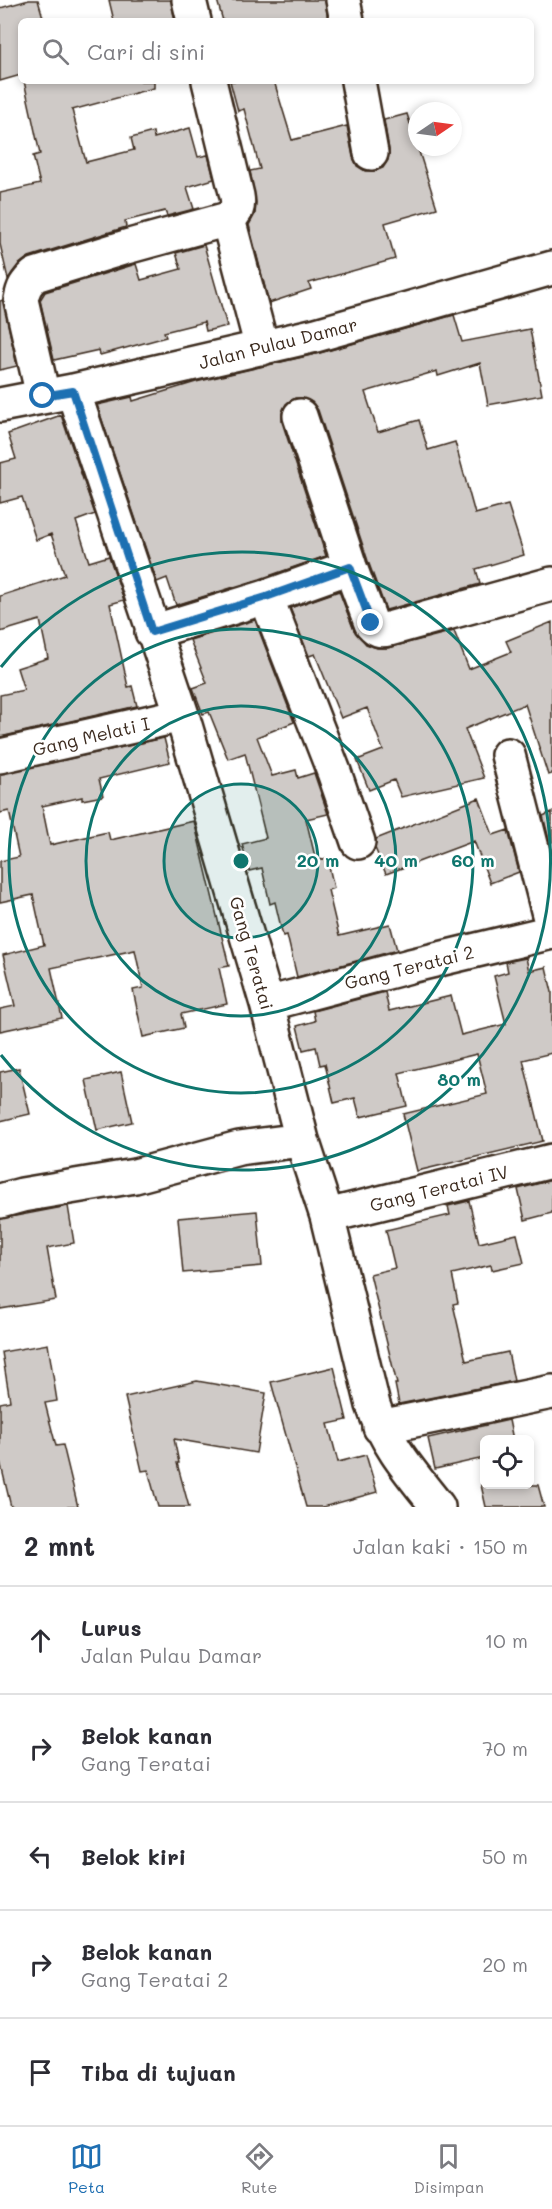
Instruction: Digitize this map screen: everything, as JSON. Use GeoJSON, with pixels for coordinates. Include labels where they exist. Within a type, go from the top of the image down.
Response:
{"type":"FeatureCollection","features":[{"type":"Feature","properties":{"kind":"street"},"geometry":{"type":"LineString","coordinates":[[189,0],[193,18]]}},
{"type":"Feature","properties":{"kind":"street"},"geometry":{"type":"LineString","coordinates":[[343,0],[346,18]]}},
{"type":"Feature","properties":{"kind":"street"},"geometry":{"type":"LineString","coordinates":[[210,84],[237,196],[238,205],[235,213],[228,219],[262,348]]}},
{"type":"Feature","properties":{"kind":"street"},"geometry":{"type":"LineString","coordinates":[[359,84],[371,153]]}},
{"type":"Feature","properties":{"kind":"street","name":"Gang Teratai"},"geometry":{"type":"LineString","coordinates":[[228,219],[35,275],[23,288],[21,300],[152,632],[182,716],[267,1004],[302,1140],[327,1216],[380,1427],[394,1450],[438,1507]]}},
{"type":"Feature","properties":{"kind":"street","name":"Jalan Pulau Damar"},"geometry":{"type":"LineString","coordinates":[[0,405],[58,394],[316,335],[552,268]]}},
{"type":"Feature","properties":{"kind":"street"},"geometry":{"type":"LineString","coordinates":[[300,416],[350,567],[371,623],[375,628],[381,631],[552,584]]}},
{"type":"Feature","properties":{"kind":"street"},"geometry":{"type":"LineString","coordinates":[[152,632],[266,597],[350,567]]}},
{"type":"Feature","properties":{"kind":"street"},"geometry":{"type":"LineString","coordinates":[[266,597],[334,772],[358,842]]}},
{"type":"Feature","properties":{"kind":"street","name":"Gang Melati I"},"geometry":{"type":"LineString","coordinates":[[0,756],[182,716]]}},
{"type":"Feature","properties":{"kind":"street"},"geometry":{"type":"LineString","coordinates":[[508,755],[552,926]]}},
{"type":"Feature","properties":{"kind":"street","name":"Gang Teratai 2"},"geometry":{"type":"LineString","coordinates":[[267,1004],[410,966],[552,932]]}},
{"type":"Feature","properties":{"kind":"street"},"geometry":{"type":"LineString","coordinates":[[0,1202],[22,1195],[135,1176],[238,1148],[302,1140]]}},
{"type":"Feature","properties":{"kind":"street","name":"Gang Teratai IV"},"geometry":{"type":"LineString","coordinates":[[327,1216],[552,1161]]}},
{"type":"Feature","properties":{"kind":"street"},"geometry":{"type":"LineString","coordinates":[[380,1427],[552,1392]]}},
{"type":"Feature","properties":{"kind":"building"},"geometry":{"type":"Polygon","coordinates":[[[29,0],[38,0],[43,18],[18,18],[18,76],[0,81],[0,8],[29,0]]]}},
{"type":"Feature","properties":{"kind":"building"},"geometry":{"type":"Polygon","coordinates":[[[109,0],[171,0],[174,18],[113,18],[109,0]]]}},
{"type":"Feature","properties":{"kind":"building"},"geometry":{"type":"Polygon","coordinates":[[[217,0],[325,0],[328,18],[222,18],[217,0]]]}},
{"type":"Feature","properties":{"kind":"building"},"geometry":{"type":"Polygon","coordinates":[[[25,84],[154,84],[154,88],[72,110],[86,162],[134,150],[131,138],[153,132],[154,138],[190,128],[198,157],[208,155],[214,179],[187,187],[194,209],[167,216],[165,211],[125,221],[126,227],[29,257],[18,265],[8,279],[0,244],[0,193],[40,184],[33,156],[40,154],[25,84]]]}},
{"type":"Feature","properties":{"kind":"building"},"geometry":{"type":"Polygon","coordinates":[[[231,84],[275,84],[292,140],[347,126],[353,157],[357,166],[365,171],[383,168],[388,160],[389,150],[384,120],[407,114],[408,156],[420,156],[437,208],[385,223],[395,259],[309,283],[311,289],[269,303],[249,225],[255,214],[256,203],[250,171],[260,169],[244,109],[238,111],[231,84]]]}},
{"type":"Feature","properties":{"kind":"building"},"geometry":{"type":"Polygon","coordinates":[[[204,245],[227,326],[206,331],[204,322],[164,332],[166,337],[100,355],[99,350],[54,360],[40,300],[45,292],[136,264],[141,280],[181,269],[176,253],[204,245]]]}},
{"type":"Feature","properties":{"kind":"building"},"geometry":{"type":"Polygon","coordinates":[[[3,300],[17,366],[0,370],[0,301],[3,300]]]}},
{"type":"Feature","properties":{"kind":"building"},"geometry":{"type":"Polygon","coordinates":[[[454,315],[462,342],[530,329],[542,395],[488,405],[480,363],[438,376],[437,371],[365,392],[378,432],[419,420],[428,450],[455,442],[475,514],[508,505],[524,555],[476,569],[480,584],[386,610],[318,410],[312,402],[303,398],[295,398],[286,404],[282,413],[282,422],[326,556],[176,605],[167,578],[157,582],[97,405],[132,397],[133,401],[196,382],[320,353],[454,315]]]}},
{"type":"Feature","properties":{"kind":"building"},"geometry":{"type":"Polygon","coordinates":[[[61,415],[95,514],[76,521],[89,562],[109,556],[124,600],[110,604],[128,687],[132,686],[137,706],[0,737],[0,695],[24,690],[17,668],[48,658],[40,620],[0,632],[0,596],[65,575],[51,534],[36,540],[22,497],[0,503],[0,463],[16,459],[8,434],[61,415]]]}},
{"type":"Feature","properties":{"kind":"building"},"geometry":{"type":"Polygon","coordinates":[[[339,591],[354,630],[366,644],[377,648],[388,648],[454,631],[469,669],[511,652],[506,641],[552,622],[552,774],[548,775],[525,704],[465,729],[484,778],[401,797],[394,780],[369,790],[357,760],[383,750],[367,708],[341,718],[315,654],[309,656],[290,608],[339,591]]]}},
{"type":"Feature","properties":{"kind":"building"},"geometry":{"type":"Polygon","coordinates":[[[255,620],[294,722],[257,737],[272,776],[296,770],[298,778],[314,773],[328,814],[306,819],[316,861],[327,858],[334,888],[328,890],[339,936],[390,924],[397,950],[297,977],[287,935],[283,936],[275,902],[270,904],[262,868],[249,871],[242,844],[266,838],[245,753],[228,759],[209,712],[203,714],[193,688],[207,683],[190,640],[255,620]]]}},
{"type":"Feature","properties":{"kind":"building"},"geometry":{"type":"Polygon","coordinates":[[[164,738],[170,762],[99,779],[103,796],[82,800],[82,797],[42,806],[50,845],[108,832],[110,840],[194,821],[229,966],[219,968],[227,1004],[181,1014],[184,1028],[143,1037],[133,990],[143,988],[135,950],[51,968],[62,1018],[0,1031],[0,1009],[15,1006],[3,955],[44,945],[33,895],[0,902],[0,861],[19,857],[9,811],[0,813],[0,774],[164,738]]]}},
{"type":"Feature","properties":{"kind":"building"},"geometry":{"type":"Polygon","coordinates":[[[479,798],[493,835],[508,830],[519,872],[490,883],[474,841],[386,874],[375,848],[376,839],[479,798]]]}},
{"type":"Feature","properties":{"kind":"building"},"geometry":{"type":"Polygon","coordinates":[[[552,812],[552,842],[550,843],[543,816],[552,812]]]}},
{"type":"Feature","properties":{"kind":"building"},"geometry":{"type":"Polygon","coordinates":[[[526,958],[529,971],[546,967],[552,992],[552,1053],[523,1060],[543,1141],[417,1171],[403,1114],[487,1094],[477,1054],[399,1073],[407,1106],[360,1117],[355,1098],[334,1103],[325,1064],[320,1065],[316,1047],[303,1050],[297,1026],[315,1021],[313,1011],[385,992],[389,1011],[451,996],[461,1035],[506,1024],[494,976],[508,972],[506,962],[526,958]]]}},
{"type":"Feature","properties":{"kind":"building"},"geometry":{"type":"Polygon","coordinates":[[[19,1068],[30,1114],[0,1121],[0,1072],[19,1068]]]}},
{"type":"Feature","properties":{"kind":"building"},"geometry":{"type":"Polygon","coordinates":[[[121,1072],[132,1122],[97,1130],[86,1080],[121,1072]]]}},
{"type":"Feature","properties":{"kind":"building"},"geometry":{"type":"Polygon","coordinates":[[[552,1180],[552,1213],[525,1220],[518,1189],[552,1180]]]}},
{"type":"Feature","properties":{"kind":"building"},"geometry":{"type":"Polygon","coordinates":[[[469,1201],[479,1243],[517,1234],[524,1263],[492,1270],[491,1265],[452,1274],[458,1303],[453,1304],[466,1361],[508,1352],[514,1381],[399,1404],[395,1384],[397,1384],[370,1274],[395,1268],[386,1230],[450,1215],[448,1206],[469,1201]]]}},
{"type":"Feature","properties":{"kind":"building"},"geometry":{"type":"Polygon","coordinates":[[[68,1206],[74,1243],[47,1248],[56,1300],[0,1309],[0,1219],[68,1206]]]}},
{"type":"Feature","properties":{"kind":"building"},"geometry":{"type":"Polygon","coordinates":[[[257,1211],[262,1266],[183,1273],[178,1218],[257,1211]]]}},
{"type":"Feature","properties":{"kind":"building"},"geometry":{"type":"Polygon","coordinates":[[[48,1344],[57,1401],[45,1403],[56,1446],[63,1445],[78,1507],[11,1507],[0,1461],[0,1403],[10,1401],[2,1352],[48,1344]]]}},
{"type":"Feature","properties":{"kind":"building"},"geometry":{"type":"Polygon","coordinates":[[[334,1367],[347,1420],[328,1424],[338,1462],[366,1455],[377,1492],[323,1507],[306,1507],[271,1382],[334,1367]]]}},
{"type":"Feature","properties":{"kind":"building"},"geometry":{"type":"Polygon","coordinates":[[[197,1381],[266,1393],[256,1453],[174,1439],[179,1463],[177,1463],[189,1507],[158,1507],[148,1470],[142,1471],[125,1397],[197,1381]]]}},
{"type":"Feature","properties":{"kind":"building"},"geometry":{"type":"Polygon","coordinates":[[[509,1420],[512,1435],[480,1435],[480,1459],[435,1469],[428,1438],[509,1420]]]}},
{"type":"Feature","properties":{"kind":"building"},"geometry":{"type":"Polygon","coordinates":[[[534,1485],[538,1485],[544,1507],[486,1507],[482,1489],[534,1489],[534,1485]]]}},
{"type":"Feature","properties":{"kind":"route"},"geometry":{"type":"LineString","coordinates":[[43,396],[73,391],[152,632],[266,597],[350,567],[371,623]]}}]}
